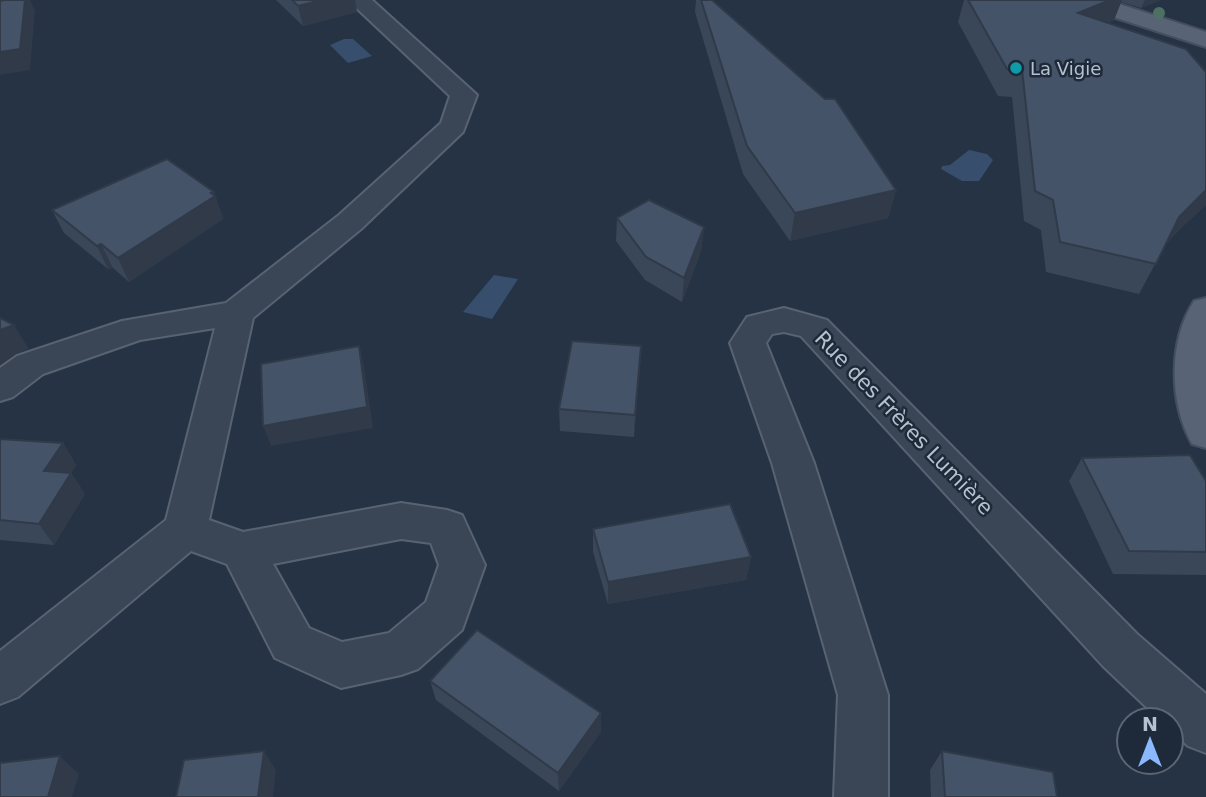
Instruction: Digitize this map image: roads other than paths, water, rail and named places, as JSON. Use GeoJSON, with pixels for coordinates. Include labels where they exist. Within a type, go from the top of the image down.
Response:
{"type":"FeatureCollection","features":[{"type":"Feature","properties":{"kind":"main road"},"geometry":{"type":"LineString","coordinates":[[1084,0],[1206,40]]}},
{"type":"Feature","properties":{"kind":"main road"},"geometry":{"type":"LineString","coordinates":[[1206,309],[1196,333],[1192,382],[1206,433]]}},
{"type":"Feature","properties":{"kind":"street"},"geometry":{"type":"LineString","coordinates":[[0,387],[30,365],[135,329],[236,313],[350,222],[453,126],[464,95],[359,0]]}},
{"type":"Feature","properties":{"kind":"street"},"geometry":{"type":"LineString","coordinates":[[0,681],[185,530],[236,313]]}},
{"type":"Feature","properties":{"kind":"street","name":"Rue des Frères Lumière"},"geometry":{"type":"LineString","coordinates":[[861,797],[863,695],[793,463],[748,342],[760,325],[784,320],[814,328],[1120,650],[1206,728]]}},
{"type":"Feature","properties":{"kind":"street"},"geometry":{"type":"LineString","coordinates":[[185,530],[243,551],[401,521],[447,528],[462,565],[445,615],[401,653],[341,665],[292,643],[243,551]]}},
{"type":"Feature","properties":{"kind":"water"},"geometry":{"type":"Polygon","coordinates":[[[344,39],[353,39],[372,56],[348,63],[330,45],[344,39]]]}},
{"type":"Feature","properties":{"kind":"water"},"geometry":{"type":"Polygon","coordinates":[[[969,150],[987,154],[993,160],[979,181],[962,181],[941,169],[942,166],[950,165],[969,150]]]}},
{"type":"Feature","properties":{"kind":"water"},"geometry":{"type":"Polygon","coordinates":[[[494,275],[518,279],[492,319],[463,312],[494,275]]]}},
{"type":"Feature","properties":{"kind":"place","name":"La Vigie"},"geometry":{"type":"Point","coordinates":[1016,68]}}]}
